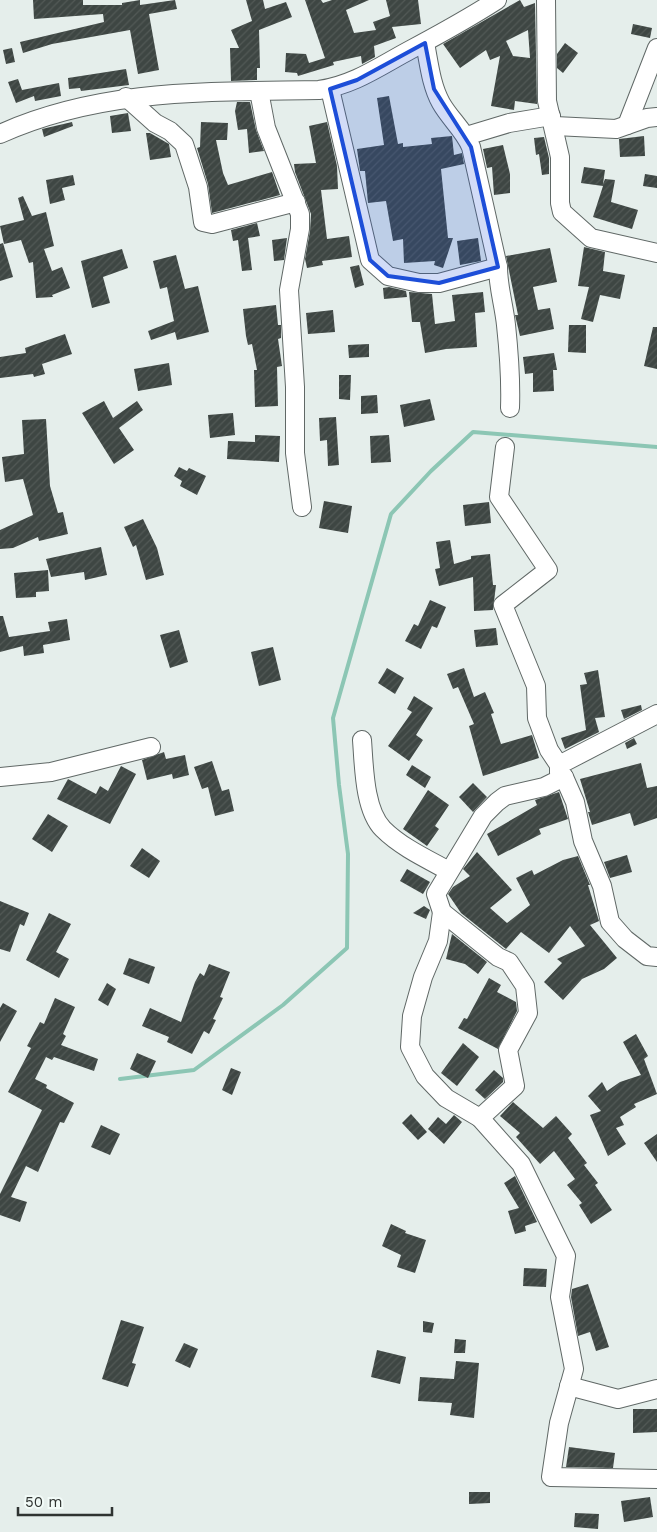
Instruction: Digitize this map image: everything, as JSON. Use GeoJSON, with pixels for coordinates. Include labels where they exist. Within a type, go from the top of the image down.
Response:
{"type":"FeatureCollection","features":[{"type":"Feature","properties":{"kind":"street"},"geometry":{"type":"LineString","coordinates":[[0,134],[44,116],[126,97],[188,92],[330,89],[357,80],[498,0]]}},
{"type":"Feature","properties":{"kind":"street"},"geometry":{"type":"LineString","coordinates":[[546,0],[547,101],[560,157],[560,203],[562,212],[591,238],[657,253]]}},
{"type":"Feature","properties":{"kind":"street"},"geometry":{"type":"LineString","coordinates":[[425,43],[434,90],[449,117],[466,136],[471,147],[498,267],[498,284],[506,323],[511,373],[510,408]]}},
{"type":"Feature","properties":{"kind":"street"},"geometry":{"type":"LineString","coordinates":[[628,125],[657,48]]}},
{"type":"Feature","properties":{"kind":"street"},"geometry":{"type":"LineString","coordinates":[[330,89],[370,260],[388,276],[419,282],[439,283],[498,267]]}},
{"type":"Feature","properties":{"kind":"street"},"geometry":{"type":"LineString","coordinates":[[259,91],[266,128],[300,214],[300,229],[289,290],[295,387],[295,453],[302,507]]}},
{"type":"Feature","properties":{"kind":"street"},"geometry":{"type":"LineString","coordinates":[[126,97],[155,123],[170,131],[184,144],[198,188],[203,222],[212,224],[296,202]]}},
{"type":"Feature","properties":{"kind":"street"},"geometry":{"type":"LineString","coordinates":[[466,136],[509,123],[553,121],[616,129],[647,118],[657,117]]}},
{"type":"Feature","properties":{"kind":"street"},"geometry":{"type":"LineString","coordinates":[[504,447],[499,497],[548,570],[503,605],[536,686],[537,718],[549,750],[562,771],[575,802],[583,842],[602,886],[610,922],[625,939],[647,956],[657,957]]}},
{"type":"Feature","properties":{"kind":"street"},"geometry":{"type":"LineString","coordinates":[[657,714],[562,771],[544,787],[505,796],[483,816],[436,894],[442,912],[438,941],[423,977],[412,1016],[410,1048],[425,1076],[446,1098],[480,1118],[521,1164],[566,1256],[560,1297],[574,1369],[560,1423],[552,1477],[657,1479]]}},
{"type":"Feature","properties":{"kind":"street"},"geometry":{"type":"LineString","coordinates":[[362,740],[370,805],[382,829],[418,854],[449,871]]}},
{"type":"Feature","properties":{"kind":"street"},"geometry":{"type":"LineString","coordinates":[[0,777],[51,772],[151,747]]}},
{"type":"Feature","properties":{"kind":"street"},"geometry":{"type":"LineString","coordinates":[[442,912],[490,951],[509,962],[525,986],[528,1013],[508,1050],[515,1086],[480,1118]]}},
{"type":"Feature","properties":{"kind":"street"},"geometry":{"type":"LineString","coordinates":[[569,1386],[618,1399],[657,1389]]}},
{"type":"Feature","properties":{"kind":"highlighted area"},"geometry":{"type":"Polygon","coordinates":[[[425,43],[434,89],[471,147],[498,267],[439,283],[388,276],[370,260],[330,89],[357,80],[425,43]]]}},
{"type":"Feature","properties":{"kind":"building"},"geometry":{"type":"Polygon","coordinates":[[[33,0],[83,0],[83,5],[122,5],[122,3],[140,0],[140,5],[175,0],[177,9],[149,14],[159,70],[138,74],[130,30],[52,44],[23,53],[20,42],[104,22],[103,14],[34,19],[33,0]]]}},
{"type":"Feature","properties":{"kind":"building"},"geometry":{"type":"Polygon","coordinates":[[[246,0],[263,0],[265,9],[286,2],[292,17],[259,30],[260,68],[257,68],[257,80],[231,81],[230,48],[239,48],[231,30],[252,21],[246,0]]]}},
{"type":"Feature","properties":{"kind":"building"},"geometry":{"type":"Polygon","coordinates":[[[305,0],[321,0],[323,3],[332,0],[369,0],[346,10],[354,33],[376,30],[373,22],[390,16],[386,0],[418,0],[421,24],[392,27],[396,38],[374,46],[375,57],[362,64],[361,56],[333,62],[334,65],[298,76],[297,73],[285,72],[286,53],[306,54],[309,63],[325,58],[305,0]]]}},
{"type":"Feature","properties":{"kind":"building"},"geometry":{"type":"Polygon","coordinates":[[[520,0],[524,7],[535,3],[537,104],[515,101],[514,110],[491,106],[500,56],[490,60],[486,50],[460,68],[443,44],[520,0]],[[528,30],[506,41],[513,56],[530,58],[528,30]]]}},
{"type":"Feature","properties":{"kind":"building"},"geometry":{"type":"Polygon","coordinates":[[[633,24],[652,28],[650,38],[631,34],[633,24]]]}},
{"type":"Feature","properties":{"kind":"building"},"geometry":{"type":"Polygon","coordinates":[[[565,43],[578,53],[563,73],[557,68],[557,54],[565,43]]]}},
{"type":"Feature","properties":{"kind":"building"},"geometry":{"type":"Polygon","coordinates":[[[12,48],[15,62],[6,64],[3,50],[12,48]]]}},
{"type":"Feature","properties":{"kind":"building"},"geometry":{"type":"Polygon","coordinates":[[[126,69],[129,85],[81,91],[80,88],[69,89],[68,78],[126,69]]]}},
{"type":"Feature","properties":{"kind":"building"},"geometry":{"type":"Polygon","coordinates":[[[18,79],[22,90],[59,83],[61,96],[35,101],[34,96],[16,103],[8,82],[18,79]]]}},
{"type":"Feature","properties":{"kind":"building"},"geometry":{"type":"Polygon","coordinates":[[[389,96],[398,144],[403,143],[403,147],[432,144],[431,138],[452,136],[454,155],[462,153],[464,164],[441,169],[448,238],[453,238],[443,268],[434,265],[435,261],[404,263],[403,239],[393,241],[386,201],[368,203],[365,171],[360,171],[357,149],[384,145],[377,98],[389,96]]]}},
{"type":"Feature","properties":{"kind":"building"},"geometry":{"type":"Polygon","coordinates":[[[237,102],[250,102],[256,130],[264,151],[249,153],[247,129],[238,130],[235,111],[237,102]]]}},
{"type":"Feature","properties":{"kind":"building"},"geometry":{"type":"Polygon","coordinates":[[[128,113],[131,131],[112,133],[110,116],[128,113]]]}},
{"type":"Feature","properties":{"kind":"building"},"geometry":{"type":"Polygon","coordinates":[[[72,122],[73,126],[44,137],[42,129],[72,122]]]}},
{"type":"Feature","properties":{"kind":"building"},"geometry":{"type":"Polygon","coordinates":[[[201,122],[228,123],[227,140],[216,140],[223,173],[228,185],[272,172],[280,195],[212,213],[208,184],[197,148],[200,147],[201,122]]]}},
{"type":"Feature","properties":{"kind":"building"},"geometry":{"type":"Polygon","coordinates":[[[327,122],[337,166],[338,189],[321,190],[327,239],[349,236],[352,257],[322,261],[323,265],[307,268],[305,259],[311,214],[295,172],[294,164],[316,163],[309,126],[327,122]]]}},
{"type":"Feature","properties":{"kind":"building"},"geometry":{"type":"Polygon","coordinates":[[[146,133],[150,133],[169,144],[171,157],[150,160],[146,133]]]}},
{"type":"Feature","properties":{"kind":"building"},"geometry":{"type":"Polygon","coordinates":[[[644,136],[645,156],[620,157],[619,139],[644,136]]]}},
{"type":"Feature","properties":{"kind":"building"},"geometry":{"type":"Polygon","coordinates":[[[544,137],[549,158],[549,174],[542,175],[539,154],[536,155],[534,138],[544,137]]]}},
{"type":"Feature","properties":{"kind":"building"},"geometry":{"type":"Polygon","coordinates":[[[503,145],[510,174],[510,193],[494,195],[492,167],[487,168],[483,149],[503,145]]]}},
{"type":"Feature","properties":{"kind":"building"},"geometry":{"type":"Polygon","coordinates":[[[584,167],[605,170],[603,184],[605,179],[615,180],[611,202],[638,210],[632,229],[593,217],[603,186],[581,183],[584,167]]]}},
{"type":"Feature","properties":{"kind":"building"},"geometry":{"type":"Polygon","coordinates":[[[645,174],[657,176],[657,188],[643,186],[645,174]]]}},
{"type":"Feature","properties":{"kind":"building"},"geometry":{"type":"Polygon","coordinates":[[[73,175],[75,185],[62,188],[65,200],[50,204],[46,180],[73,175]]]}},
{"type":"Feature","properties":{"kind":"building"},"geometry":{"type":"Polygon","coordinates":[[[23,196],[32,216],[46,212],[54,246],[44,249],[52,271],[62,267],[70,288],[52,295],[53,297],[36,298],[33,262],[29,263],[21,240],[4,244],[0,226],[24,220],[18,198],[23,196]]]}},
{"type":"Feature","properties":{"kind":"building"},"geometry":{"type":"Polygon","coordinates":[[[257,223],[260,236],[248,238],[252,270],[242,271],[238,240],[233,241],[231,230],[257,223]]]}},
{"type":"Feature","properties":{"kind":"building"},"geometry":{"type":"Polygon","coordinates":[[[287,238],[284,260],[274,261],[272,240],[287,238]]]}},
{"type":"Feature","properties":{"kind":"building"},"geometry":{"type":"Polygon","coordinates":[[[478,238],[481,261],[460,265],[457,241],[478,238]]]}},
{"type":"Feature","properties":{"kind":"building"},"geometry":{"type":"Polygon","coordinates":[[[3,243],[13,277],[0,281],[0,244],[3,243]]]}},
{"type":"Feature","properties":{"kind":"building"},"geometry":{"type":"Polygon","coordinates":[[[584,247],[605,252],[603,271],[625,275],[620,299],[600,295],[593,322],[581,319],[589,287],[578,286],[584,247]]]}},
{"type":"Feature","properties":{"kind":"building"},"geometry":{"type":"Polygon","coordinates":[[[550,248],[557,282],[533,287],[538,310],[550,308],[554,329],[520,336],[515,315],[518,315],[506,256],[550,248]]]}},
{"type":"Feature","properties":{"kind":"building"},"geometry":{"type":"Polygon","coordinates":[[[122,249],[128,268],[103,277],[110,303],[92,308],[81,261],[122,249]]]}},
{"type":"Feature","properties":{"kind":"building"},"geometry":{"type":"Polygon","coordinates":[[[176,255],[185,289],[198,286],[209,332],[177,340],[175,332],[151,340],[148,331],[174,321],[167,287],[160,289],[153,261],[176,255]]]}},
{"type":"Feature","properties":{"kind":"building"},"geometry":{"type":"Polygon","coordinates":[[[359,265],[364,285],[355,288],[350,267],[359,265]]]}},
{"type":"Feature","properties":{"kind":"building"},"geometry":{"type":"Polygon","coordinates":[[[389,287],[406,291],[407,297],[384,299],[383,288],[389,287]]]}},
{"type":"Feature","properties":{"kind":"building"},"geometry":{"type":"Polygon","coordinates":[[[409,292],[432,294],[435,324],[455,321],[452,295],[483,292],[485,312],[475,313],[477,347],[446,349],[425,353],[420,322],[412,322],[409,292]]]}},
{"type":"Feature","properties":{"kind":"building"},"geometry":{"type":"Polygon","coordinates":[[[276,305],[278,325],[281,325],[281,338],[278,339],[282,366],[277,367],[278,406],[255,407],[254,370],[257,370],[252,344],[248,345],[243,309],[276,305]]]}},
{"type":"Feature","properties":{"kind":"building"},"geometry":{"type":"Polygon","coordinates":[[[333,310],[335,332],[308,334],[306,313],[333,310]]]}},
{"type":"Feature","properties":{"kind":"building"},"geometry":{"type":"Polygon","coordinates":[[[569,325],[586,325],[586,353],[568,352],[569,325]]]}},
{"type":"Feature","properties":{"kind":"building"},"geometry":{"type":"Polygon","coordinates":[[[653,327],[657,327],[657,369],[644,366],[653,327]]]}},
{"type":"Feature","properties":{"kind":"building"},"geometry":{"type":"Polygon","coordinates":[[[65,334],[72,354],[42,364],[45,374],[34,377],[33,374],[0,378],[0,357],[26,353],[25,348],[65,334]]]}},
{"type":"Feature","properties":{"kind":"building"},"geometry":{"type":"Polygon","coordinates":[[[369,344],[369,357],[349,358],[348,345],[369,344]]]}},
{"type":"Feature","properties":{"kind":"building"},"geometry":{"type":"Polygon","coordinates":[[[554,353],[557,370],[553,370],[554,391],[533,392],[533,373],[525,374],[523,357],[554,353]]]}},
{"type":"Feature","properties":{"kind":"building"},"geometry":{"type":"Polygon","coordinates":[[[169,363],[172,385],[138,391],[134,369],[169,363]]]}},
{"type":"Feature","properties":{"kind":"building"},"geometry":{"type":"Polygon","coordinates":[[[339,375],[351,375],[350,400],[339,399],[339,375]]]}},
{"type":"Feature","properties":{"kind":"building"},"geometry":{"type":"Polygon","coordinates":[[[377,395],[378,413],[361,414],[361,396],[377,395]]]}},
{"type":"Feature","properties":{"kind":"building"},"geometry":{"type":"Polygon","coordinates":[[[430,399],[435,420],[404,427],[400,405],[430,399]]]}},
{"type":"Feature","properties":{"kind":"building"},"geometry":{"type":"Polygon","coordinates":[[[104,401],[113,418],[137,401],[143,410],[119,428],[134,450],[114,464],[82,413],[104,401]]]}},
{"type":"Feature","properties":{"kind":"building"},"geometry":{"type":"Polygon","coordinates":[[[233,413],[235,435],[210,438],[208,415],[233,413]]]}},
{"type":"Feature","properties":{"kind":"building"},"geometry":{"type":"Polygon","coordinates":[[[336,417],[339,465],[328,466],[327,440],[320,441],[319,418],[336,417]]]}},
{"type":"Feature","properties":{"kind":"building"},"geometry":{"type":"Polygon","coordinates":[[[46,419],[50,486],[58,513],[63,512],[68,534],[39,541],[38,537],[13,548],[0,549],[0,530],[33,515],[23,479],[5,482],[2,457],[24,454],[22,420],[46,419]]]}},
{"type":"Feature","properties":{"kind":"building"},"geometry":{"type":"Polygon","coordinates":[[[255,435],[280,436],[279,462],[227,459],[228,441],[255,442],[255,435]]]}},
{"type":"Feature","properties":{"kind":"building"},"geometry":{"type":"Polygon","coordinates":[[[389,435],[391,462],[371,463],[370,436],[389,435]]]}},
{"type":"Feature","properties":{"kind":"building"},"geometry":{"type":"Polygon","coordinates":[[[179,467],[187,471],[189,468],[206,476],[197,495],[180,486],[182,481],[174,476],[179,467]]]}},
{"type":"Feature","properties":{"kind":"building"},"geometry":{"type":"Polygon","coordinates":[[[324,501],[352,506],[348,533],[319,528],[324,501]]]}},
{"type":"Feature","properties":{"kind":"building"},"geometry":{"type":"Polygon","coordinates":[[[489,502],[491,523],[465,526],[463,505],[489,502]]]}},
{"type":"Feature","properties":{"kind":"building"},"geometry":{"type":"Polygon","coordinates":[[[143,519],[157,548],[164,575],[146,580],[136,545],[133,547],[124,527],[143,519]]]}},
{"type":"Feature","properties":{"kind":"building"},"geometry":{"type":"Polygon","coordinates":[[[450,540],[454,564],[471,559],[471,556],[490,554],[493,585],[496,585],[493,610],[474,611],[473,577],[439,586],[435,569],[440,568],[436,542],[450,540]]]}},
{"type":"Feature","properties":{"kind":"building"},"geometry":{"type":"Polygon","coordinates":[[[101,547],[107,575],[85,580],[84,572],[51,577],[46,559],[101,547]]]}},
{"type":"Feature","properties":{"kind":"building"},"geometry":{"type":"Polygon","coordinates":[[[48,570],[49,591],[36,592],[36,597],[16,598],[14,573],[48,570]]]}},
{"type":"Feature","properties":{"kind":"building"},"geometry":{"type":"Polygon","coordinates":[[[430,600],[446,607],[437,628],[432,626],[421,649],[405,641],[414,624],[418,626],[430,600]]]}},
{"type":"Feature","properties":{"kind":"building"},"geometry":{"type":"Polygon","coordinates":[[[0,616],[3,616],[9,637],[50,631],[48,622],[67,619],[70,640],[43,645],[44,653],[24,656],[23,646],[0,652],[0,616]]]}},
{"type":"Feature","properties":{"kind":"building"},"geometry":{"type":"Polygon","coordinates":[[[496,628],[498,645],[476,647],[474,630],[496,628]]]}},
{"type":"Feature","properties":{"kind":"building"},"geometry":{"type":"Polygon","coordinates":[[[179,630],[188,662],[170,668],[160,635],[179,630]]]}},
{"type":"Feature","properties":{"kind":"building"},"geometry":{"type":"Polygon","coordinates":[[[273,647],[281,680],[259,686],[251,652],[273,647]]]}},
{"type":"Feature","properties":{"kind":"building"},"geometry":{"type":"Polygon","coordinates":[[[387,668],[404,678],[395,694],[378,683],[387,668]]]}},
{"type":"Feature","properties":{"kind":"building"},"geometry":{"type":"Polygon","coordinates":[[[464,668],[474,697],[485,692],[494,713],[491,714],[501,744],[532,735],[539,758],[483,776],[469,726],[474,724],[458,687],[453,689],[447,674],[464,668]]]}},
{"type":"Feature","properties":{"kind":"building"},"geometry":{"type":"Polygon","coordinates":[[[598,670],[605,717],[595,718],[599,732],[565,749],[561,738],[586,730],[580,685],[587,684],[584,673],[598,670]]]}},
{"type":"Feature","properties":{"kind":"building"},"geometry":{"type":"Polygon","coordinates":[[[414,696],[433,708],[416,735],[423,740],[409,761],[388,746],[412,712],[407,709],[414,696]]]}},
{"type":"Feature","properties":{"kind":"building"},"geometry":{"type":"Polygon","coordinates":[[[641,705],[642,710],[624,719],[621,710],[641,705]]]}},
{"type":"Feature","properties":{"kind":"building"},"geometry":{"type":"Polygon","coordinates":[[[634,738],[637,744],[627,749],[625,743],[634,738]]]}},
{"type":"Feature","properties":{"kind":"building"},"geometry":{"type":"Polygon","coordinates":[[[164,752],[166,759],[185,755],[189,775],[173,779],[172,774],[147,780],[142,760],[164,752]]]}},
{"type":"Feature","properties":{"kind":"building"},"geometry":{"type":"Polygon","coordinates":[[[212,761],[222,791],[229,789],[234,811],[215,816],[208,787],[202,789],[194,767],[212,761]]]}},
{"type":"Feature","properties":{"kind":"building"},"geometry":{"type":"Polygon","coordinates":[[[641,763],[647,788],[657,786],[657,818],[634,826],[630,813],[592,825],[580,779],[641,763]]]}},
{"type":"Feature","properties":{"kind":"building"},"geometry":{"type":"Polygon","coordinates":[[[412,765],[431,777],[425,788],[406,775],[412,765]]]}},
{"type":"Feature","properties":{"kind":"building"},"geometry":{"type":"Polygon","coordinates":[[[121,766],[136,774],[110,824],[57,799],[68,779],[96,794],[100,786],[108,791],[121,766]]]}},
{"type":"Feature","properties":{"kind":"building"},"geometry":{"type":"Polygon","coordinates":[[[473,783],[487,797],[473,812],[459,797],[473,783]]]}},
{"type":"Feature","properties":{"kind":"building"},"geometry":{"type":"Polygon","coordinates":[[[428,790],[449,805],[435,826],[439,829],[427,846],[403,829],[428,790]]]}},
{"type":"Feature","properties":{"kind":"building"},"geometry":{"type":"Polygon","coordinates":[[[559,792],[568,819],[539,829],[541,834],[498,856],[487,834],[537,805],[535,800],[559,792]]]}},
{"type":"Feature","properties":{"kind":"building"},"geometry":{"type":"Polygon","coordinates":[[[48,814],[68,826],[52,852],[32,839],[48,814]]]}},
{"type":"Feature","properties":{"kind":"building"},"geometry":{"type":"Polygon","coordinates":[[[142,848],[160,861],[149,878],[130,866],[142,848]]]}},
{"type":"Feature","properties":{"kind":"building"},"geometry":{"type":"Polygon","coordinates":[[[477,852],[512,890],[490,908],[507,923],[530,905],[516,878],[532,870],[534,875],[563,860],[578,856],[590,885],[588,885],[599,921],[590,925],[617,958],[604,969],[582,979],[563,1000],[544,982],[562,963],[557,959],[585,946],[570,926],[549,953],[521,932],[506,949],[461,913],[448,894],[453,887],[470,876],[463,869],[477,852]]]}},
{"type":"Feature","properties":{"kind":"building"},"geometry":{"type":"Polygon","coordinates":[[[627,855],[632,872],[610,878],[604,862],[627,855]]]}},
{"type":"Feature","properties":{"kind":"building"},"geometry":{"type":"Polygon","coordinates":[[[407,869],[430,882],[423,894],[400,881],[407,869]]]}},
{"type":"Feature","properties":{"kind":"building"},"geometry":{"type":"Polygon","coordinates":[[[0,901],[29,913],[24,926],[20,924],[10,952],[0,949],[0,901]]]}},
{"type":"Feature","properties":{"kind":"building"},"geometry":{"type":"Polygon","coordinates":[[[424,906],[430,910],[426,919],[413,913],[424,906]]]}},
{"type":"Feature","properties":{"kind":"building"},"geometry":{"type":"Polygon","coordinates":[[[49,913],[71,924],[56,952],[69,959],[59,978],[26,960],[49,913]]]}},
{"type":"Feature","properties":{"kind":"building"},"geometry":{"type":"Polygon","coordinates":[[[452,934],[487,962],[478,974],[465,964],[446,959],[452,934]]]}},
{"type":"Feature","properties":{"kind":"building"},"geometry":{"type":"Polygon","coordinates":[[[129,958],[155,967],[149,984],[123,974],[129,958]]]}},
{"type":"Feature","properties":{"kind":"building"},"geometry":{"type":"Polygon","coordinates":[[[209,964],[230,972],[220,997],[223,998],[213,1019],[216,1020],[209,1034],[204,1031],[192,1054],[167,1042],[169,1037],[142,1026],[150,1008],[181,1022],[195,982],[200,973],[204,976],[209,964]]]}},
{"type":"Feature","properties":{"kind":"building"},"geometry":{"type":"Polygon","coordinates":[[[489,978],[501,985],[497,992],[516,1002],[517,1011],[498,1049],[458,1028],[464,1018],[467,1019],[489,978]]]}},
{"type":"Feature","properties":{"kind":"building"},"geometry":{"type":"Polygon","coordinates":[[[107,983],[116,989],[108,1006],[98,1000],[107,983]]]}},
{"type":"Feature","properties":{"kind":"building"},"geometry":{"type":"Polygon","coordinates":[[[55,998],[75,1007],[63,1034],[66,1036],[61,1045],[98,1059],[94,1071],[54,1057],[52,1060],[46,1057],[35,1079],[47,1085],[46,1088],[74,1103],[64,1123],[60,1122],[38,1172],[26,1166],[11,1197],[27,1202],[20,1222],[0,1215],[0,1194],[42,1110],[8,1092],[31,1048],[27,1046],[40,1022],[44,1024],[55,998]]]}},
{"type":"Feature","properties":{"kind":"building"},"geometry":{"type":"Polygon","coordinates":[[[3,1003],[17,1011],[0,1042],[0,1008],[3,1003]]]}},
{"type":"Feature","properties":{"kind":"building"},"geometry":{"type":"Polygon","coordinates":[[[636,1034],[648,1056],[644,1059],[657,1094],[634,1104],[636,1107],[620,1117],[624,1125],[616,1128],[626,1144],[608,1156],[590,1115],[601,1111],[588,1096],[602,1082],[607,1091],[620,1082],[641,1075],[623,1042],[636,1034]]]}},
{"type":"Feature","properties":{"kind":"building"},"geometry":{"type":"Polygon","coordinates":[[[463,1043],[479,1057],[457,1086],[441,1073],[463,1043]]]}},
{"type":"Feature","properties":{"kind":"building"},"geometry":{"type":"Polygon","coordinates":[[[137,1053],[156,1061],[148,1078],[130,1069],[137,1053]]]}},
{"type":"Feature","properties":{"kind":"building"},"geometry":{"type":"Polygon","coordinates":[[[231,1068],[241,1072],[232,1095],[222,1090],[231,1068]]]}},
{"type":"Feature","properties":{"kind":"building"},"geometry":{"type":"Polygon","coordinates":[[[494,1070],[503,1078],[503,1082],[485,1099],[475,1090],[494,1070]]]}},
{"type":"Feature","properties":{"kind":"building"},"geometry":{"type":"Polygon","coordinates":[[[513,1102],[543,1128],[556,1116],[572,1134],[568,1138],[587,1163],[584,1165],[598,1183],[595,1185],[612,1210],[591,1224],[579,1205],[582,1203],[567,1185],[575,1179],[554,1151],[540,1164],[516,1137],[520,1133],[500,1116],[513,1102]]]}},
{"type":"Feature","properties":{"kind":"building"},"geometry":{"type":"Polygon","coordinates":[[[411,1114],[427,1132],[418,1140],[402,1123],[411,1114]]]}},
{"type":"Feature","properties":{"kind":"building"},"geometry":{"type":"Polygon","coordinates":[[[454,1115],[462,1122],[444,1144],[428,1129],[438,1117],[446,1124],[454,1115]]]}},
{"type":"Feature","properties":{"kind":"building"},"geometry":{"type":"Polygon","coordinates":[[[101,1125],[120,1134],[110,1155],[91,1147],[101,1125]]]}},
{"type":"Feature","properties":{"kind":"building"},"geometry":{"type":"Polygon","coordinates":[[[657,1134],[657,1162],[644,1143],[657,1134]]]}},
{"type":"Feature","properties":{"kind":"building"},"geometry":{"type":"Polygon","coordinates":[[[515,1176],[537,1222],[525,1226],[526,1231],[515,1234],[508,1211],[519,1208],[504,1183],[515,1176]]]}},
{"type":"Feature","properties":{"kind":"building"},"geometry":{"type":"Polygon","coordinates":[[[391,1224],[406,1231],[405,1233],[426,1240],[415,1273],[397,1267],[401,1255],[382,1246],[391,1224]]]}},
{"type":"Feature","properties":{"kind":"building"},"geometry":{"type":"Polygon","coordinates":[[[524,1268],[547,1269],[546,1287],[523,1286],[524,1268]]]}},
{"type":"Feature","properties":{"kind":"building"},"geometry":{"type":"Polygon","coordinates":[[[588,1284],[609,1347],[596,1351],[590,1332],[578,1336],[571,1297],[572,1289],[588,1284]]]}},
{"type":"Feature","properties":{"kind":"building"},"geometry":{"type":"Polygon","coordinates":[[[121,1320],[144,1327],[132,1363],[136,1364],[128,1387],[102,1379],[121,1320]]]}},
{"type":"Feature","properties":{"kind":"building"},"geometry":{"type":"Polygon","coordinates":[[[423,1321],[434,1323],[432,1333],[423,1332],[423,1321]]]}},
{"type":"Feature","properties":{"kind":"building"},"geometry":{"type":"Polygon","coordinates":[[[455,1339],[466,1340],[465,1353],[454,1353],[455,1339]]]}},
{"type":"Feature","properties":{"kind":"building"},"geometry":{"type":"Polygon","coordinates":[[[184,1343],[198,1349],[190,1368],[175,1361],[184,1343]]]}},
{"type":"Feature","properties":{"kind":"building"},"geometry":{"type":"Polygon","coordinates":[[[377,1350],[406,1357],[400,1384],[371,1377],[377,1350]]]}},
{"type":"Feature","properties":{"kind":"building"},"geometry":{"type":"Polygon","coordinates":[[[456,1361],[479,1363],[474,1418],[450,1415],[452,1403],[418,1401],[420,1377],[454,1379],[456,1361]]]}},
{"type":"Feature","properties":{"kind":"building"},"geometry":{"type":"Polygon","coordinates":[[[633,1409],[657,1409],[657,1432],[633,1433],[633,1409]]]}},
{"type":"Feature","properties":{"kind":"building"},"geometry":{"type":"Polygon","coordinates":[[[569,1447],[615,1453],[613,1468],[566,1467],[569,1447]]]}},
{"type":"Feature","properties":{"kind":"building"},"geometry":{"type":"Polygon","coordinates":[[[469,1492],[490,1492],[490,1503],[469,1504],[469,1492]]]}},
{"type":"Feature","properties":{"kind":"building"},"geometry":{"type":"Polygon","coordinates":[[[650,1497],[653,1517],[624,1522],[621,1501],[650,1497]]]}},
{"type":"Feature","properties":{"kind":"building"},"geometry":{"type":"Polygon","coordinates":[[[575,1513],[599,1514],[598,1529],[574,1527],[575,1513]]]}},
{"type":"Feature","properties":{"kind":"waterway"},"geometry":{"type":"LineString","coordinates":[[120,1079],[194,1070],[283,1005],[347,948],[348,854],[333,718],[391,514],[431,471],[473,432],[657,447]]}}]}
